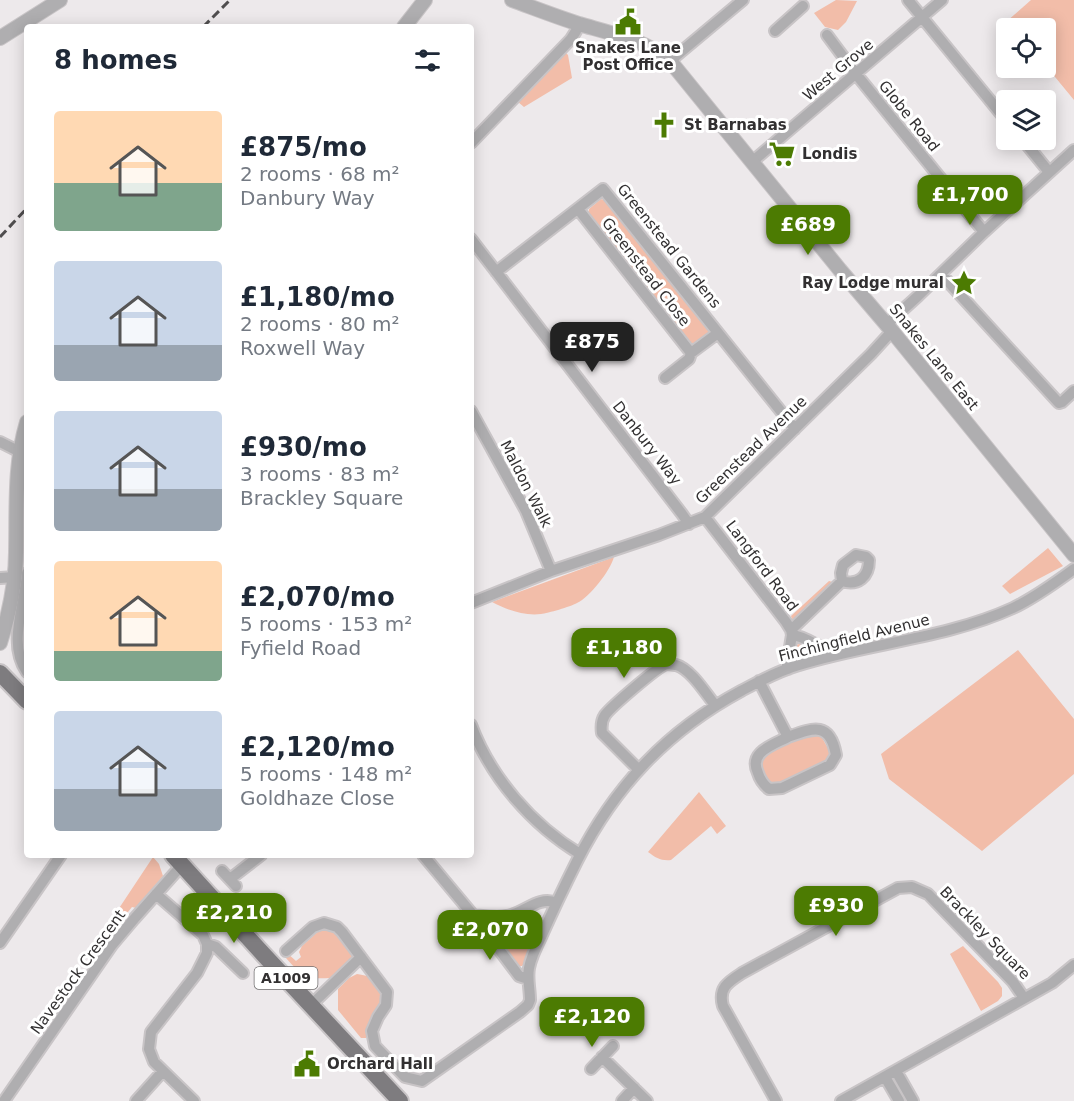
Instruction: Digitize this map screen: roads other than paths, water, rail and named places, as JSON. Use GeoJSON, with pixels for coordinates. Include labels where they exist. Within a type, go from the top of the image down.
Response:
{"type":"FeatureCollection","features":[{"type":"Feature","properties":{"kind":"main road"},"geometry":{"type":"LineString","coordinates":[[0,673],[24,698]]}},
{"type":"Feature","properties":{"kind":"main road","name":"A1009"},"geometry":{"type":"LineString","coordinates":[[177,860],[400,1101]]}},
{"type":"Feature","properties":{"kind":"street"},"geometry":{"type":"LineString","coordinates":[[0,38],[60,0]]}},
{"type":"Feature","properties":{"kind":"street"},"geometry":{"type":"LineString","coordinates":[[406,24],[425,0]]}},
{"type":"Feature","properties":{"kind":"street"},"geometry":{"type":"LineString","coordinates":[[670,61],[743,0]]}},
{"type":"Feature","properties":{"kind":"street"},"geometry":{"type":"LineString","coordinates":[[908,0],[996,108]]}},
{"type":"Feature","properties":{"kind":"street","name":"West Grove"},"geometry":{"type":"LineString","coordinates":[[753,161],[942,0]]}},
{"type":"Feature","properties":{"kind":"street","name":"Snakes Lane East"},"geometry":{"type":"LineString","coordinates":[[519,1],[623,37],[660,52],[670,61],[1074,555]]}},
{"type":"Feature","properties":{"kind":"street"},"geometry":{"type":"LineString","coordinates":[[775,31],[803,6]]}},
{"type":"Feature","properties":{"kind":"street"},"geometry":{"type":"LineString","coordinates":[[474,140],[571,39],[578,23]]}},
{"type":"Feature","properties":{"kind":"street","name":"Globe Road"},"geometry":{"type":"LineString","coordinates":[[827,35],[984,232]]}},
{"type":"Feature","properties":{"kind":"street"},"geometry":{"type":"LineString","coordinates":[[1031,150],[1049,172]]}},
{"type":"Feature","properties":{"kind":"street","name":"Greenstead Avenue"},"geometry":{"type":"LineString","coordinates":[[474,602],[705,517],[872,354],[889,328],[941,274],[1074,150]]}},
{"type":"Feature","properties":{"kind":"street","name":"Greenstead Gardens"},"geometry":{"type":"LineString","coordinates":[[496,272],[601,189],[605,190],[795,429]]}},
{"type":"Feature","properties":{"kind":"street","name":"Greenstead Close"},"geometry":{"type":"LineString","coordinates":[[578,209],[691,353]]}},
{"type":"Feature","properties":{"kind":"street","name":"Danbury Way"},"geometry":{"type":"LineString","coordinates":[[474,243],[688,524]]}},
{"type":"Feature","properties":{"kind":"street"},"geometry":{"type":"LineString","coordinates":[[941,274],[1059,403],[1074,391]]}},
{"type":"Feature","properties":{"kind":"street"},"geometry":{"type":"LineString","coordinates":[[665,378],[689,359],[691,353],[718,333]]}},
{"type":"Feature","properties":{"kind":"street","name":"Maldon Walk"},"geometry":{"type":"LineString","coordinates":[[474,416],[526,511],[551,572]]}},
{"type":"Feature","properties":{"kind":"street"},"geometry":{"type":"LineString","coordinates":[[24,435],[16,483],[22,550],[18,650],[24,668]]}},
{"type":"Feature","properties":{"kind":"street"},"geometry":{"type":"LineString","coordinates":[[0,441],[20,452]]}},
{"type":"Feature","properties":{"kind":"street","name":"Langford Road"},"geometry":{"type":"LineString","coordinates":[[705,517],[791,633],[831,652],[832,656]]}},
{"type":"Feature","properties":{"kind":"street","name":"Finchingfield Avenue"},"geometry":{"type":"LineString","coordinates":[[361,957],[387,992],[386,1005],[372,1031],[375,1046],[405,1077],[422,1081],[528,1005],[530,1000],[529,967],[580,854],[596,827],[630,780],[677,732],[715,705],[759,681],[788,669],[832,656],[971,624],[1015,607],[1074,569]]}},
{"type":"Feature","properties":{"kind":"street"},"geometry":{"type":"LineString","coordinates":[[0,578],[21,575]]}},
{"type":"Feature","properties":{"kind":"street"},"geometry":{"type":"LineString","coordinates":[[0,643],[10,603],[21,575]]}},
{"type":"Feature","properties":{"kind":"street"},"geometry":{"type":"LineString","coordinates":[[791,633],[842,581]]}},
{"type":"Feature","properties":{"kind":"street","name":"Langford Road"},"geometry":{"type":"LineString","coordinates":[[788,669],[791,633]]}},
{"type":"Feature","properties":{"kind":"street"},"geometry":{"type":"LineString","coordinates":[[639,770],[602,733],[601,725],[607,713],[648,677],[666,664],[676,664],[692,676],[715,705]]}},
{"type":"Feature","properties":{"kind":"street"},"geometry":{"type":"LineString","coordinates":[[759,681],[788,737]]}},
{"type":"Feature","properties":{"kind":"street"},"geometry":{"type":"LineString","coordinates":[[813,729],[821,729],[827,734],[835,749],[834,761],[782,788],[769,789],[755,768],[756,759],[762,751],[788,737],[813,729]]}},
{"type":"Feature","properties":{"kind":"street"},"geometry":{"type":"LineString","coordinates":[[474,733],[503,784],[531,816],[556,838],[580,854]]}},
{"type":"Feature","properties":{"kind":"street"},"geometry":{"type":"LineString","coordinates":[[0,943],[59,858]]}},
{"type":"Feature","properties":{"kind":"street"},"geometry":{"type":"LineString","coordinates":[[229,879],[257,858]]}},
{"type":"Feature","properties":{"kind":"street"},"geometry":{"type":"LineString","coordinates":[[426,858],[473,915],[519,976],[528,979]]}},
{"type":"Feature","properties":{"kind":"street","name":"Navestock Crescent"},"geometry":{"type":"LineString","coordinates":[[4,1101],[112,945],[156,894],[177,860]]}},
{"type":"Feature","properties":{"kind":"street","name":"Brackley Square"},"geometry":{"type":"LineString","coordinates":[[776,1101],[723,1006],[721,998],[725,984],[742,972],[898,888],[912,887],[928,894],[1013,982],[1024,998],[841,1101]]}},
{"type":"Feature","properties":{"kind":"street"},"geometry":{"type":"LineString","coordinates":[[156,894],[203,935],[207,944],[207,953],[197,973],[151,1032],[149,1049],[154,1062],[194,1101]]}},
{"type":"Feature","properties":{"kind":"street"},"geometry":{"type":"LineString","coordinates":[[473,915],[508,916],[542,902],[556,903]]}},
{"type":"Feature","properties":{"kind":"street"},"geometry":{"type":"LineString","coordinates":[[286,951],[313,927],[324,922],[337,927],[361,957],[311,1005]]}},
{"type":"Feature","properties":{"kind":"street"},"geometry":{"type":"LineString","coordinates":[[207,944],[216,947],[243,973]]}},
{"type":"Feature","properties":{"kind":"street"},"geometry":{"type":"LineString","coordinates":[[1024,998],[1052,983],[1074,965]]}},
{"type":"Feature","properties":{"kind":"street"},"geometry":{"type":"LineString","coordinates":[[591,1069],[613,1046]]}},
{"type":"Feature","properties":{"kind":"street"},"geometry":{"type":"LineString","coordinates":[[602,1057],[646,1101]]}},
{"type":"Feature","properties":{"kind":"street"},"geometry":{"type":"LineString","coordinates":[[136,1101],[163,1071]]}},
{"type":"Feature","properties":{"kind":"street"},"geometry":{"type":"LineString","coordinates":[[896,1071],[914,1101]]}},
{"type":"Feature","properties":{"kind":"street"},"geometry":{"type":"LineString","coordinates":[[885,1077],[899,1101]]}},
{"type":"Feature","properties":{"kind":"street"},"geometry":{"type":"LineString","coordinates":[[622,1101],[634,1088]]}},
{"type":"Feature","properties":{"kind":"railway"},"geometry":{"type":"LineString","coordinates":[[206,24],[230,0]]}},
{"type":"Feature","properties":{"kind":"railway"},"geometry":{"type":"LineString","coordinates":[[0,237],[24,211]]}},
{"type":"Feature","properties":{"kind":"place","name":"Snakes Lane Post Office"},"geometry":{"type":"Point","coordinates":[628,22]}},
{"type":"Feature","properties":{"kind":"place","name":"St Barnabas"},"geometry":{"type":"Point","coordinates":[664,125]}},
{"type":"Feature","properties":{"kind":"place","name":"Londis"},"geometry":{"type":"Point","coordinates":[782,154]}},
{"type":"Feature","properties":{"kind":"place","name":"Ray Lodge mural"},"geometry":{"type":"Point","coordinates":[964,283]}},
{"type":"Feature","properties":{"kind":"place","name":"Orchard Hall"},"geometry":{"type":"Point","coordinates":[307,1064]}}]}
